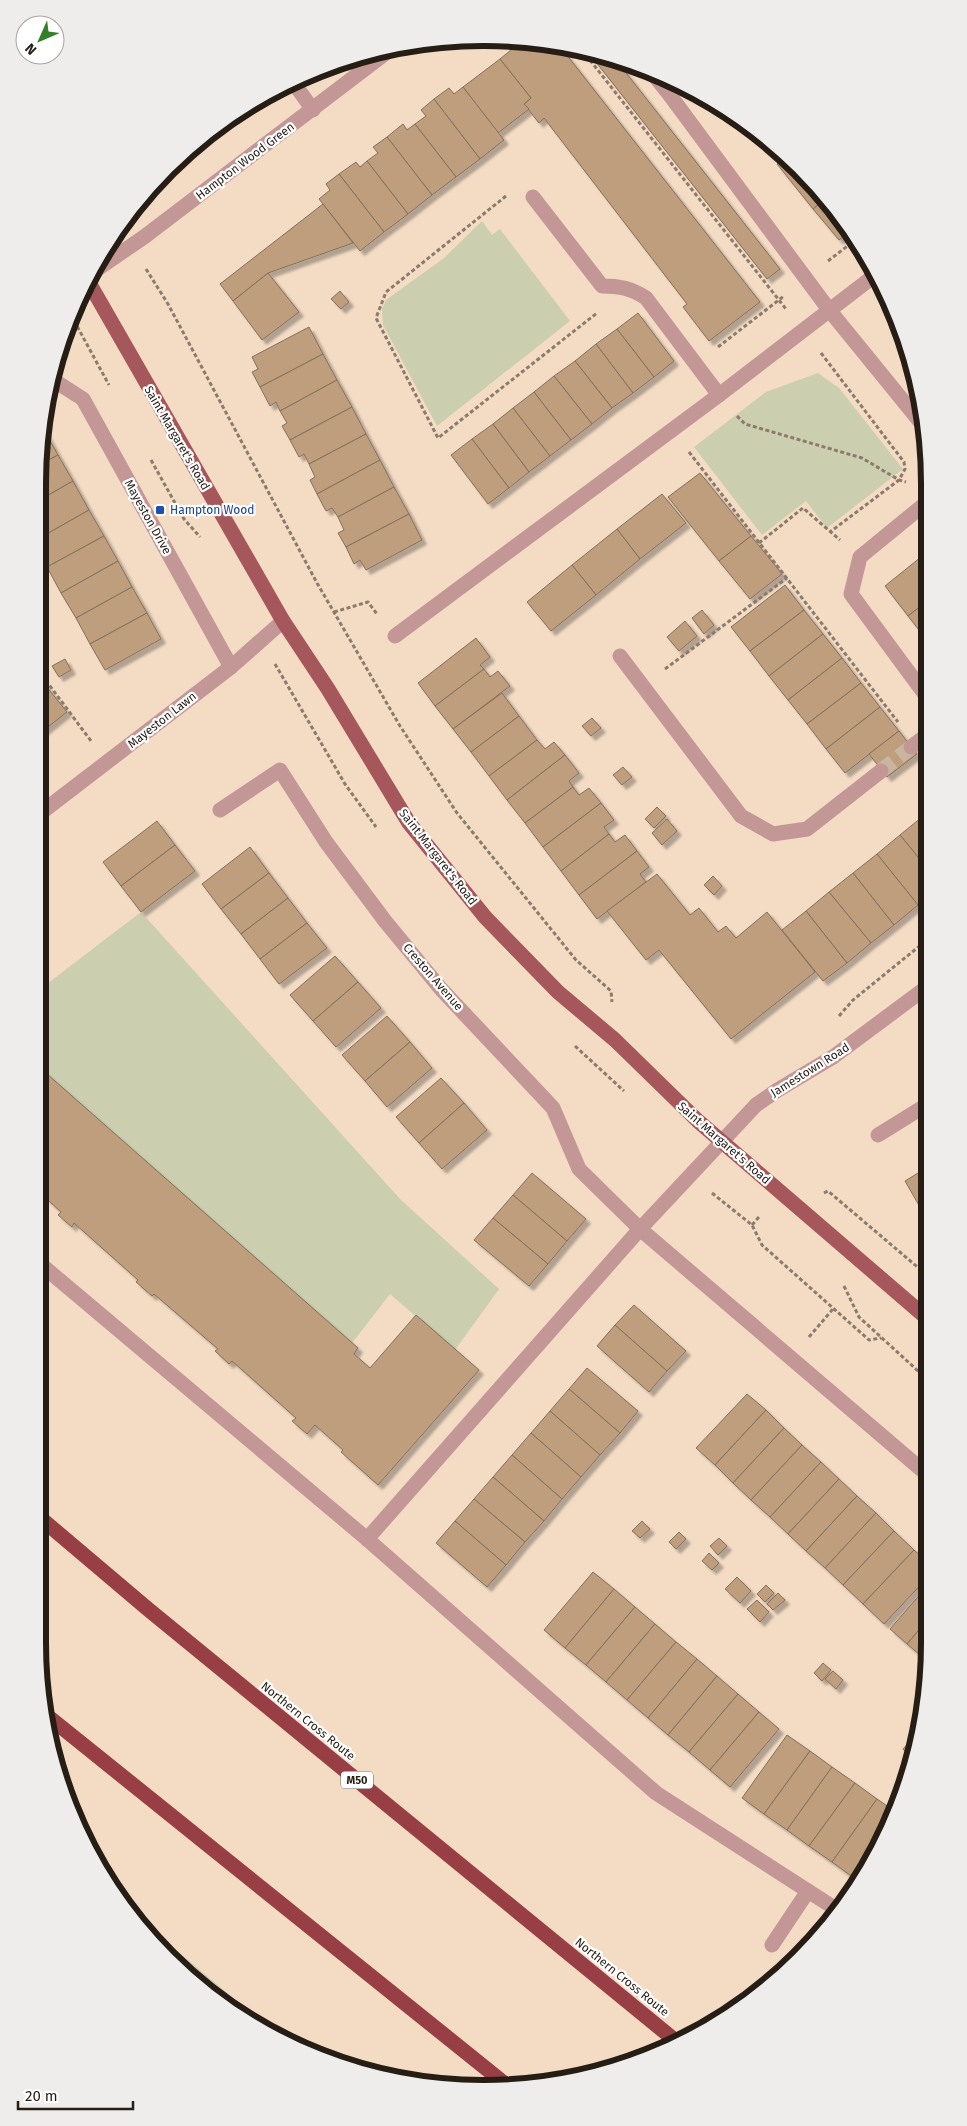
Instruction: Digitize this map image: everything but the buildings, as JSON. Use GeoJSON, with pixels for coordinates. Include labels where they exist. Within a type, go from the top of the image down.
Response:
{"type":"FeatureCollection","features":[{"type":"Feature","properties":{"kind":"highway","name":"Northern Cross Route"},"geometry":{"type":"LineString","coordinates":[[46,1523],[149,1610],[671,2037]]}},
{"type":"Feature","properties":{"kind":"highway"},"geometry":{"type":"LineString","coordinates":[[54,1721],[500,2079]]}},
{"type":"Feature","properties":{"kind":"main road","name":"Saint Margaret's Road"},"geometry":{"type":"LineString","coordinates":[[92,288],[283,621],[328,689],[409,823],[485,917],[558,992],[615,1040],[698,1121],[921,1313]]}},
{"type":"Feature","properties":{"kind":"street","name":"Hampton Wood Green"},"geometry":{"type":"LineString","coordinates":[[106,263],[313,110],[378,59]]}},
{"type":"Feature","properties":{"kind":"street"},"geometry":{"type":"LineString","coordinates":[[297,88],[313,110]]}},
{"type":"Feature","properties":{"kind":"street"},"geometry":{"type":"LineString","coordinates":[[674,90],[806,278],[915,416]]}},
{"type":"Feature","properties":{"kind":"street"},"geometry":{"type":"LineString","coordinates":[[533,197],[602,286],[620,286],[635,291],[646,298],[719,395]]}},
{"type":"Feature","properties":{"kind":"street"},"geometry":{"type":"LineString","coordinates":[[395,636],[719,395],[870,279]]}},
{"type":"Feature","properties":{"kind":"street","name":"Mayeston Drive"},"geometry":{"type":"LineString","coordinates":[[58,383],[83,400],[231,667]]}},
{"type":"Feature","properties":{"kind":"street"},"geometry":{"type":"LineString","coordinates":[[921,506],[860,557],[851,594],[921,690]]}},
{"type":"Feature","properties":{"kind":"street","name":"Mayeston Lawn"},"geometry":{"type":"LineString","coordinates":[[46,809],[231,667],[283,621]]}},
{"type":"Feature","properties":{"kind":"street"},"geometry":{"type":"LineString","coordinates":[[620,656],[741,816],[773,834],[807,829],[881,771]]}},
{"type":"Feature","properties":{"kind":"street","name":"Creston Avenue"},"geometry":{"type":"LineString","coordinates":[[220,810],[280,770],[326,842],[385,921],[442,989],[552,1108],[579,1169],[640,1229]]}},
{"type":"Feature","properties":{"kind":"street","name":"Jamestown Road"},"geometry":{"type":"LineString","coordinates":[[367,1539],[640,1229],[756,1105],[833,1057],[921,991]]}},
{"type":"Feature","properties":{"kind":"street"},"geometry":{"type":"LineString","coordinates":[[878,1135],[921,1108]]}},
{"type":"Feature","properties":{"kind":"street"},"geometry":{"type":"LineString","coordinates":[[640,1229],[921,1469]]}},
{"type":"Feature","properties":{"kind":"street"},"geometry":{"type":"LineString","coordinates":[[46,1269],[367,1539],[656,1793],[831,1907]]}},
{"type":"Feature","properties":{"kind":"street"},"geometry":{"type":"LineString","coordinates":[[772,1945],[808,1891]]}},
{"type":"Feature","properties":{"kind":"path"},"geometry":{"type":"LineString","coordinates":[[589,59],[804,331],[904,462],[905,469],[899,480],[830,532]]}},
{"type":"Feature","properties":{"kind":"path"},"geometry":{"type":"LineString","coordinates":[[533,197],[521,185],[386,292],[376,318],[438,438],[600,310],[602,286]]}},
{"type":"Feature","properties":{"kind":"path"},"geometry":{"type":"LineString","coordinates":[[132,245],[168,304],[334,612],[400,726],[457,813],[576,960],[611,991],[615,1040]]}},
{"type":"Feature","properties":{"kind":"path"},"geometry":{"type":"LineString","coordinates":[[696,365],[849,245]]}},
{"type":"Feature","properties":{"kind":"path"},"geometry":{"type":"LineString","coordinates":[[719,395],[745,424],[862,458],[899,480],[912,482]]}},
{"type":"Feature","properties":{"kind":"path"},"geometry":{"type":"LineString","coordinates":[[672,430],[759,543],[918,742]]}},
{"type":"Feature","properties":{"kind":"path"},"geometry":{"type":"LineString","coordinates":[[759,543],[802,508],[860,557]]}},
{"type":"Feature","properties":{"kind":"path"},"geometry":{"type":"LineString","coordinates":[[643,686],[787,578]]}},
{"type":"Feature","properties":{"kind":"path"},"geometry":{"type":"LineString","coordinates":[[334,612],[368,602],[395,636]]}},
{"type":"Feature","properties":{"kind":"path"},"geometry":{"type":"LineString","coordinates":[[46,681],[107,763]]}},
{"type":"Feature","properties":{"kind":"path"},"geometry":{"type":"LineString","coordinates":[[690,1175],[752,1225],[762,1245],[869,1340],[881,1338]]}},
{"type":"Feature","properties":{"kind":"path"},"geometry":{"type":"LineString","coordinates":[[752,1225],[759,1216]]}},
{"type":"Feature","properties":{"kind":"path"},"geometry":{"type":"LineString","coordinates":[[791,1358],[833,1309]]}},
{"type":"Feature","properties":{"kind":"path"},"geometry":{"type":"LineString","coordinates":[[859,1317],[921,1374]]}},
{"type":"Feature","properties":{"kind":"green space"},"geometry":{"type":"Polygon","coordinates":[[[482,221],[492,235],[500,229],[570,321],[437,426],[383,325],[382,309],[386,300],[444,258],[482,221]]]}},
{"type":"Feature","properties":{"kind":"green space"},"geometry":{"type":"Polygon","coordinates":[[[818,373],[839,388],[903,469],[827,528],[806,501],[762,535],[694,447],[766,392],[818,373]]]}},
{"type":"Feature","properties":{"kind":"green space"},"geometry":{"type":"Polygon","coordinates":[[[141,912],[401,1200],[499,1289],[455,1350],[390,1294],[352,1343],[46,1073],[46,985],[141,912]]]}},
{"type":"Feature","properties":{"kind":"green space"},"geometry":{"type":"Polygon","coordinates":[[[160,1936],[247,2010],[195,1971],[160,1936]]]}},
{"type":"Feature","properties":{"kind":"tunnel"},"geometry":{"type":"LineString","coordinates":[[881,771],[911,747]]}},
{"type":"Feature","properties":{"kind":"place","name":"Hampton Wood"},"geometry":{"type":"Point","coordinates":[160,510]}}]}
